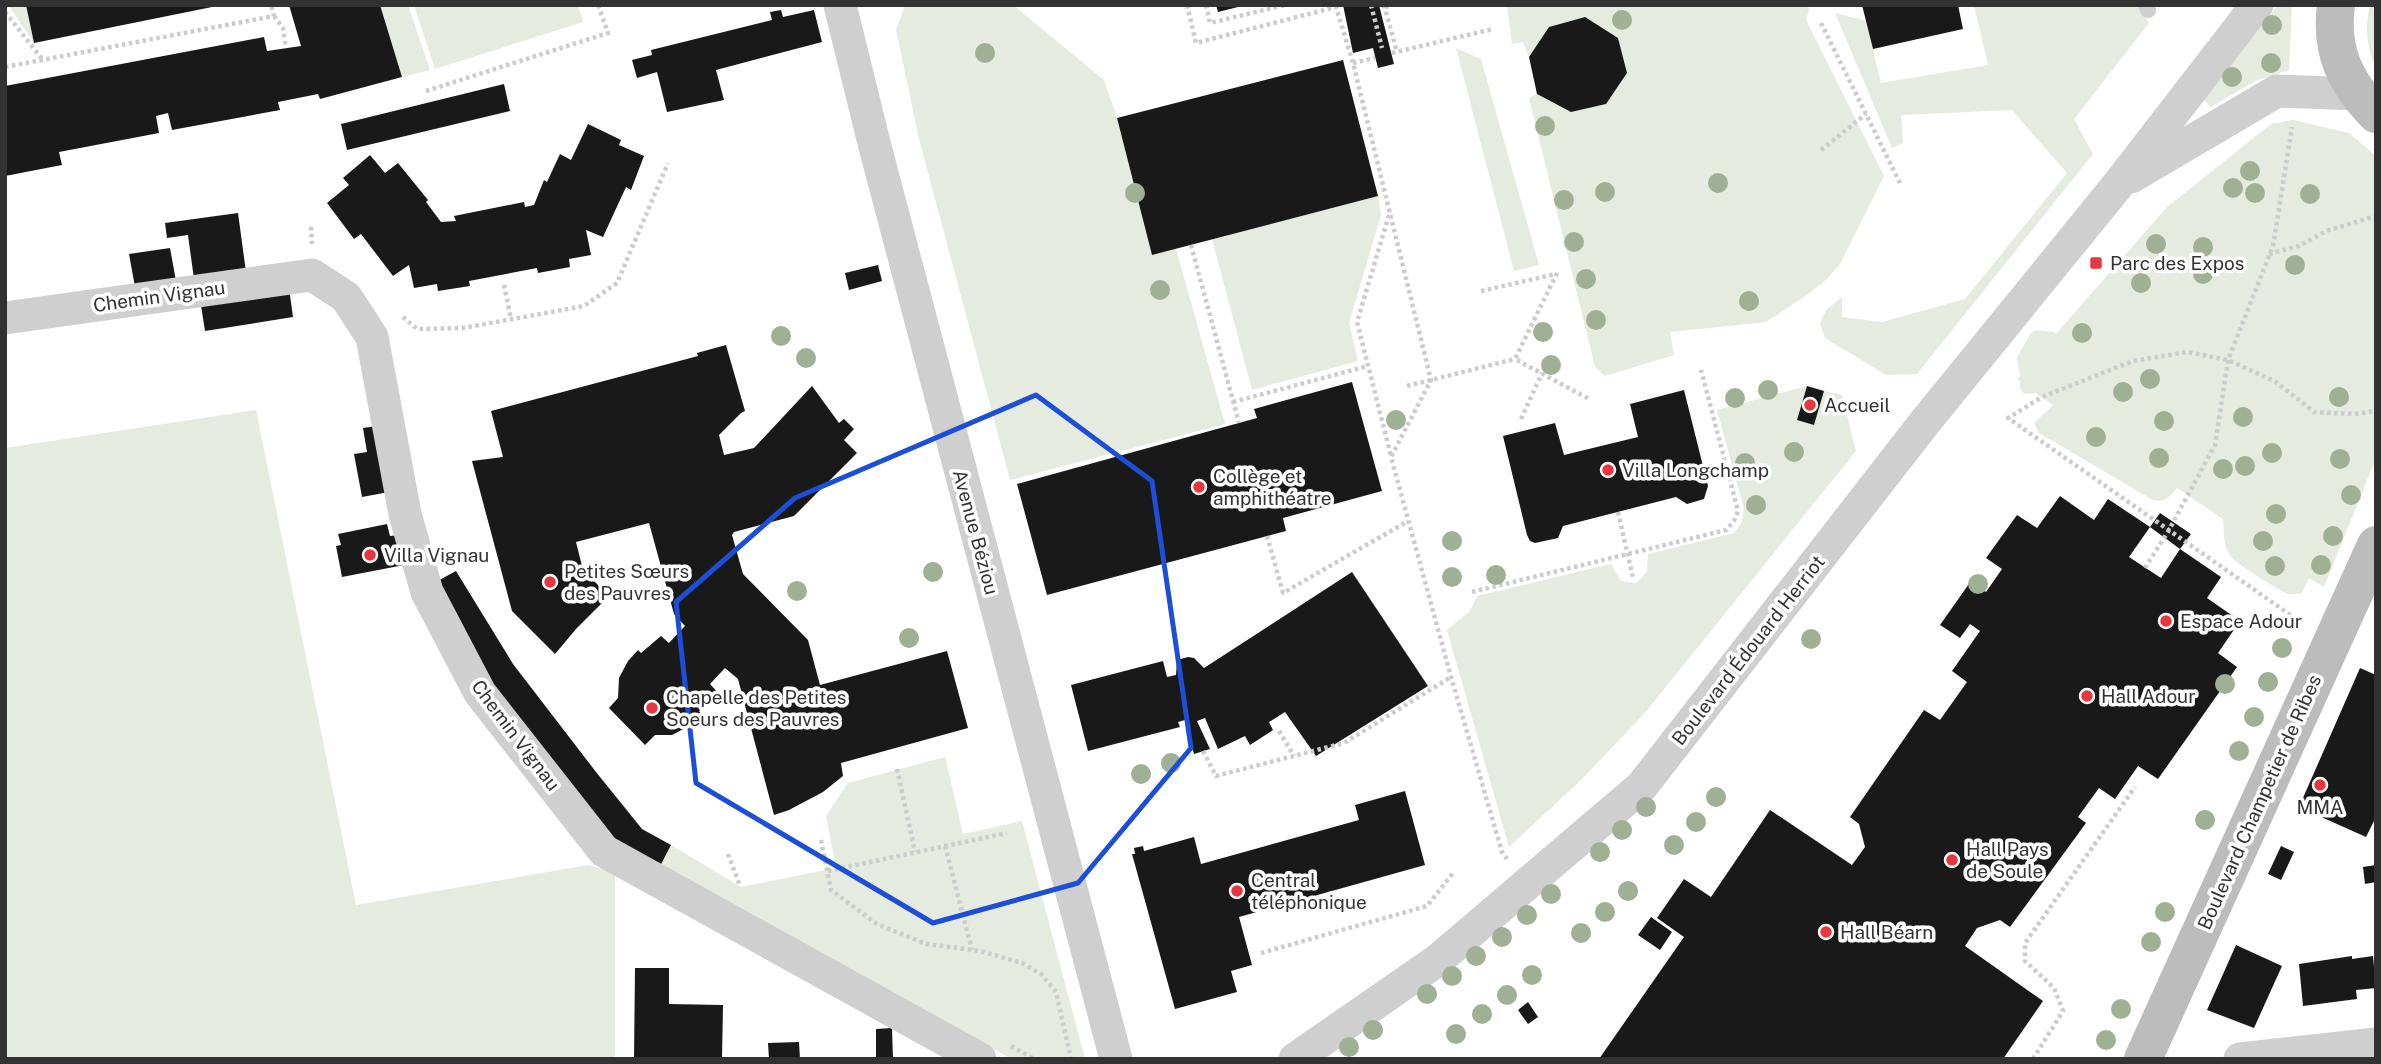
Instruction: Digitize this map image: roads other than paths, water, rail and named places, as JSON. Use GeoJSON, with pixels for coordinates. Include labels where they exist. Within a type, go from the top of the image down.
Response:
{"type":"FeatureCollection","features":[{"type":"Feature","properties":{"kind":"main road"},"geometry":{"type":"LineString","coordinates":[[2336,5],[2334,24],[2340,61],[2366,104]]}},
{"type":"Feature","properties":{"kind":"main road","name":"Boulevard Champetier de Ribes"},"geometry":{"type":"LineString","coordinates":[[2143,1059],[2376,545]]}},
{"type":"Feature","properties":{"kind":"street","name":"Avenue Béziou"},"geometry":{"type":"LineString","coordinates":[[840,5],[877,156],[1116,1059]]}},
{"type":"Feature","properties":{"kind":"street","name":"Boulevard Édouard Herriot"},"geometry":{"type":"LineString","coordinates":[[1276,1059],[1304,1053],[1438,960],[1642,786],[2257,5]]}},
{"type":"Feature","properties":{"kind":"street","name":"Boulevard Édouard Herriot"},"geometry":{"type":"LineString","coordinates":[[2117,186],[2277,91],[2366,104]]}},
{"type":"Feature","properties":{"kind":"street","name":"Chemin Vignau"},"geometry":{"type":"LineString","coordinates":[[5,318],[312,275],[346,297],[372,337],[405,514],[427,592],[480,693],[604,851],[980,1059]]}},
{"type":"Feature","properties":{"kind":"street"},"geometry":{"type":"LineString","coordinates":[[2240,1059],[2376,1044]]}},
{"type":"Feature","properties":{"kind":"place","name":"Parc des Expos"},"geometry":{"type":"Point","coordinates":[2096,263]}},
{"type":"Feature","properties":{"kind":"place","name":"Accueil"},"geometry":{"type":"Point","coordinates":[1810,405]}},
{"type":"Feature","properties":{"kind":"place","name":"Villa Longchamp"},"geometry":{"type":"Point","coordinates":[1608,470]}},
{"type":"Feature","properties":{"kind":"place","name":"Collège et amphithéatre"},"geometry":{"type":"Point","coordinates":[1199,487]}},
{"type":"Feature","properties":{"kind":"place","name":"Villa Vignau"},"geometry":{"type":"Point","coordinates":[370,555]}},
{"type":"Feature","properties":{"kind":"place","name":"Petites Sœurs des Pauvres"},"geometry":{"type":"Point","coordinates":[550,582]}},
{"type":"Feature","properties":{"kind":"place","name":"Espace Adour"},"geometry":{"type":"Point","coordinates":[2166,621]}},
{"type":"Feature","properties":{"kind":"place","name":"Hall Adour"},"geometry":{"type":"Point","coordinates":[2087,696]}},
{"type":"Feature","properties":{"kind":"place","name":"Chapelle des Petites Soeurs des Pauvres"},"geometry":{"type":"Point","coordinates":[652,708]}},
{"type":"Feature","properties":{"kind":"place","name":"MMA"},"geometry":{"type":"Point","coordinates":[2320,785]}},
{"type":"Feature","properties":{"kind":"place","name":"Hall Pays de Soule"},"geometry":{"type":"Point","coordinates":[1952,860]}},
{"type":"Feature","properties":{"kind":"place","name":"Central téléphonique"},"geometry":{"type":"Point","coordinates":[1237,891]}},
{"type":"Feature","properties":{"kind":"place","name":"Hall Béarn"},"geometry":{"type":"Point","coordinates":[1826,932]}}]}
